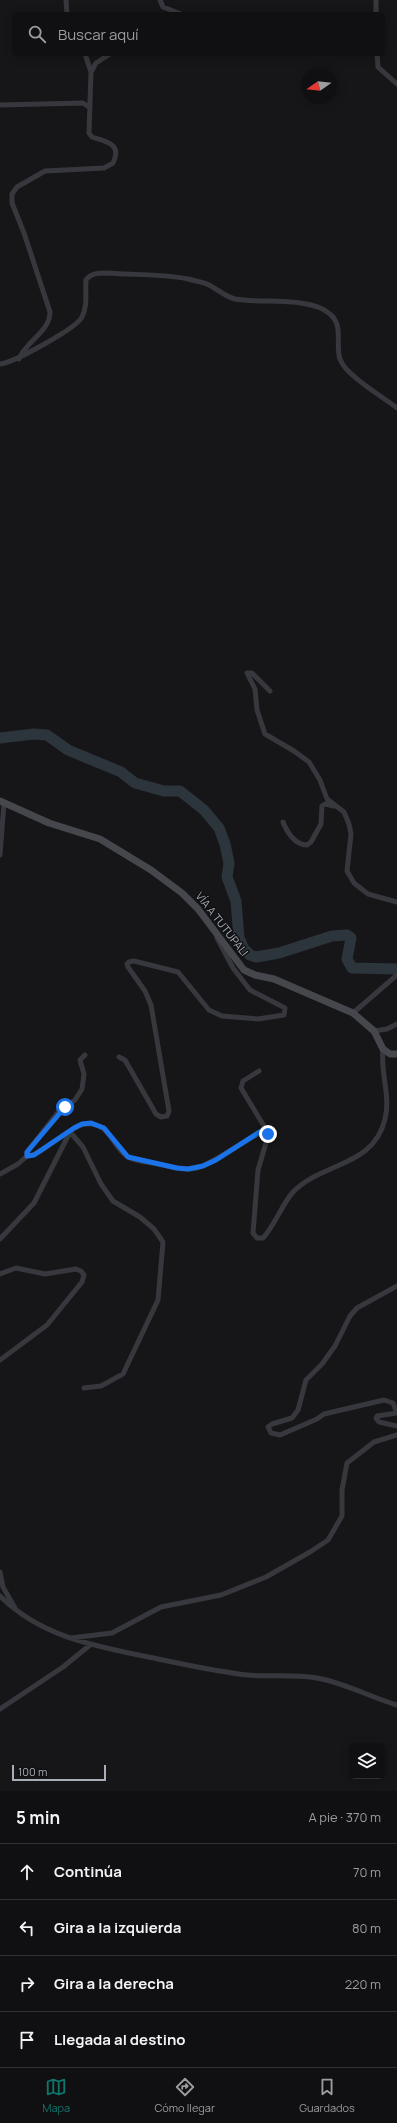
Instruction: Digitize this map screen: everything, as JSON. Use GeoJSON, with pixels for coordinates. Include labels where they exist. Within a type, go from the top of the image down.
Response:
{"type":"FeatureCollection","features":[{"type":"Feature","properties":{"kind":"street"},"geometry":{"type":"LineString","coordinates":[[66,0],[67,12]]}},
{"type":"Feature","properties":{"kind":"street"},"geometry":{"type":"LineString","coordinates":[[159,0],[163,7],[176,12]]}},
{"type":"Feature","properties":{"kind":"street"},"geometry":{"type":"LineString","coordinates":[[376,0],[376,12]]}},
{"type":"Feature","properties":{"kind":"street"},"geometry":{"type":"LineString","coordinates":[[19,359],[22,351],[47,324],[50,312],[24,232],[12,204],[12,194],[17,187],[45,171],[104,168],[112,164],[115,156],[112,145],[108,141],[94,138],[89,135],[91,72],[86,56]]}},
{"type":"Feature","properties":{"kind":"street"},"geometry":{"type":"LineString","coordinates":[[91,72],[96,63],[107,56]]}},
{"type":"Feature","properties":{"kind":"street"},"geometry":{"type":"LineString","coordinates":[[377,56],[378,67],[397,84]]}},
{"type":"Feature","properties":{"kind":"street"},"geometry":{"type":"LineString","coordinates":[[0,105],[83,103],[89,107]]}},
{"type":"Feature","properties":{"kind":"street"},"geometry":{"type":"LineString","coordinates":[[0,364],[19,359],[82,318],[87,304],[86,280],[90,276],[98,273],[107,273],[186,278],[207,284],[233,299],[250,302],[287,302],[323,309],[331,315],[337,324],[340,360],[346,369],[397,408]]}},
{"type":"Feature","properties":{"kind":"street"},"geometry":{"type":"LineString","coordinates":[[270,691],[252,673],[247,672],[255,689],[257,710],[265,734],[294,750],[309,762],[320,780],[327,799],[344,812],[350,829],[347,871],[350,877],[358,887],[368,894],[397,902]]}},
{"type":"Feature","properties":{"kind":"street"},"geometry":{"type":"LineString","coordinates":[[0,855],[2,802]]}},
{"type":"Feature","properties":{"kind":"street","name":"VÍA A TUTUPALI"},"geometry":{"type":"LineString","coordinates":[[2,802],[49,823],[100,838],[182,893],[215,931],[244,970],[255,975],[274,980],[353,1013],[374,1031],[383,1050]]}},
{"type":"Feature","properties":{"kind":"street"},"geometry":{"type":"LineString","coordinates":[[284,822],[286,829],[294,840],[307,845],[311,842],[321,824],[322,806],[325,804],[337,807]]}},
{"type":"Feature","properties":{"kind":"street"},"geometry":{"type":"LineString","coordinates":[[119,1057],[125,1060],[156,1114],[161,1118],[167,1116],[169,1111],[151,1005],[146,991],[128,967],[127,964],[129,962],[134,961],[178,972],[209,1010],[222,1016],[258,1019],[284,1015],[285,1008],[250,990],[233,968],[216,936],[215,931]]}},
{"type":"Feature","properties":{"kind":"street"},"geometry":{"type":"LineString","coordinates":[[353,1013],[397,975]]}},
{"type":"Feature","properties":{"kind":"street"},"geometry":{"type":"LineString","coordinates":[[374,1031],[387,1029],[397,1024]]}},
{"type":"Feature","properties":{"kind":"street"},"geometry":{"type":"LineString","coordinates":[[259,1071],[243,1081],[241,1088],[260,1119],[264,1131],[268,1136],[258,1170],[253,1233],[259,1238],[267,1233],[276,1217],[294,1192],[313,1178],[360,1156],[379,1135],[384,1124],[387,1108],[381,1062],[383,1050],[390,1054],[397,1054]]}},
{"type":"Feature","properties":{"kind":"street"},"geometry":{"type":"LineString","coordinates":[[27,1156],[27,1152],[59,1111],[75,1100],[82,1089],[84,1074],[80,1060],[85,1055]]}},
{"type":"Feature","properties":{"kind":"street"},"geometry":{"type":"LineString","coordinates":[[0,1174],[18,1164],[27,1156],[34,1155],[59,1136],[70,1132],[82,1124],[98,1125],[104,1128],[128,1157],[188,1169],[203,1166],[216,1160],[264,1131]]}},
{"type":"Feature","properties":{"kind":"street"},"geometry":{"type":"LineString","coordinates":[[0,1239],[34,1203],[70,1132]]}},
{"type":"Feature","properties":{"kind":"street"},"geometry":{"type":"LineString","coordinates":[[70,1132],[83,1147],[101,1184],[113,1201],[140,1217],[154,1229],[163,1242],[158,1300],[123,1374],[101,1386],[84,1388]]}},
{"type":"Feature","properties":{"kind":"street"},"geometry":{"type":"LineString","coordinates":[[0,1274],[16,1268],[45,1274],[76,1269],[81,1270],[84,1277],[82,1282],[48,1325],[0,1360]]}},
{"type":"Feature","properties":{"kind":"street"},"geometry":{"type":"LineString","coordinates":[[397,1286],[357,1308],[350,1316],[322,1364],[306,1380],[298,1410],[292,1418],[272,1424],[268,1427],[272,1433],[280,1435],[317,1420],[324,1414],[384,1400],[393,1403],[397,1409],[397,1412],[378,1416],[376,1418],[379,1422],[397,1426]]}},
{"type":"Feature","properties":{"kind":"street"},"geometry":{"type":"LineString","coordinates":[[71,1638],[112,1633],[162,1607],[221,1595],[266,1577],[310,1552],[328,1540],[342,1516],[342,1490],[347,1463],[374,1442],[397,1435]]}},
{"type":"Feature","properties":{"kind":"street"},"geometry":{"type":"LineString","coordinates":[[0,1572],[3,1587],[16,1611]]}},
{"type":"Feature","properties":{"kind":"street"},"geometry":{"type":"LineString","coordinates":[[0,1596],[16,1611],[43,1628],[90,1644],[246,1675],[315,1678],[346,1686],[376,1699],[397,1705]]}},
{"type":"Feature","properties":{"kind":"street"},"geometry":{"type":"LineString","coordinates":[[0,1709],[63,1667],[90,1644]]}},
{"type":"Feature","properties":{"kind":"waterway"},"geometry":{"type":"LineString","coordinates":[[0,738],[34,734],[47,735],[68,750],[121,772],[135,783],[164,791],[180,791],[204,810],[219,828],[225,844],[229,863],[227,877],[236,901],[239,938],[244,949],[250,955],[256,957],[279,953],[332,936],[347,935],[351,938],[347,959],[352,968],[397,969]]}},
{"type":"Feature","properties":{"kind":"route"},"geometry":{"type":"LineString","coordinates":[[65,1107],[59,1111],[27,1152],[27,1156],[29,1157],[34,1155],[59,1136],[70,1132],[74,1128],[82,1124],[91,1123],[104,1128],[120,1150],[128,1157],[135,1160],[177,1168],[194,1169],[225,1155],[261,1131],[266,1131],[268,1134]]}}]}
